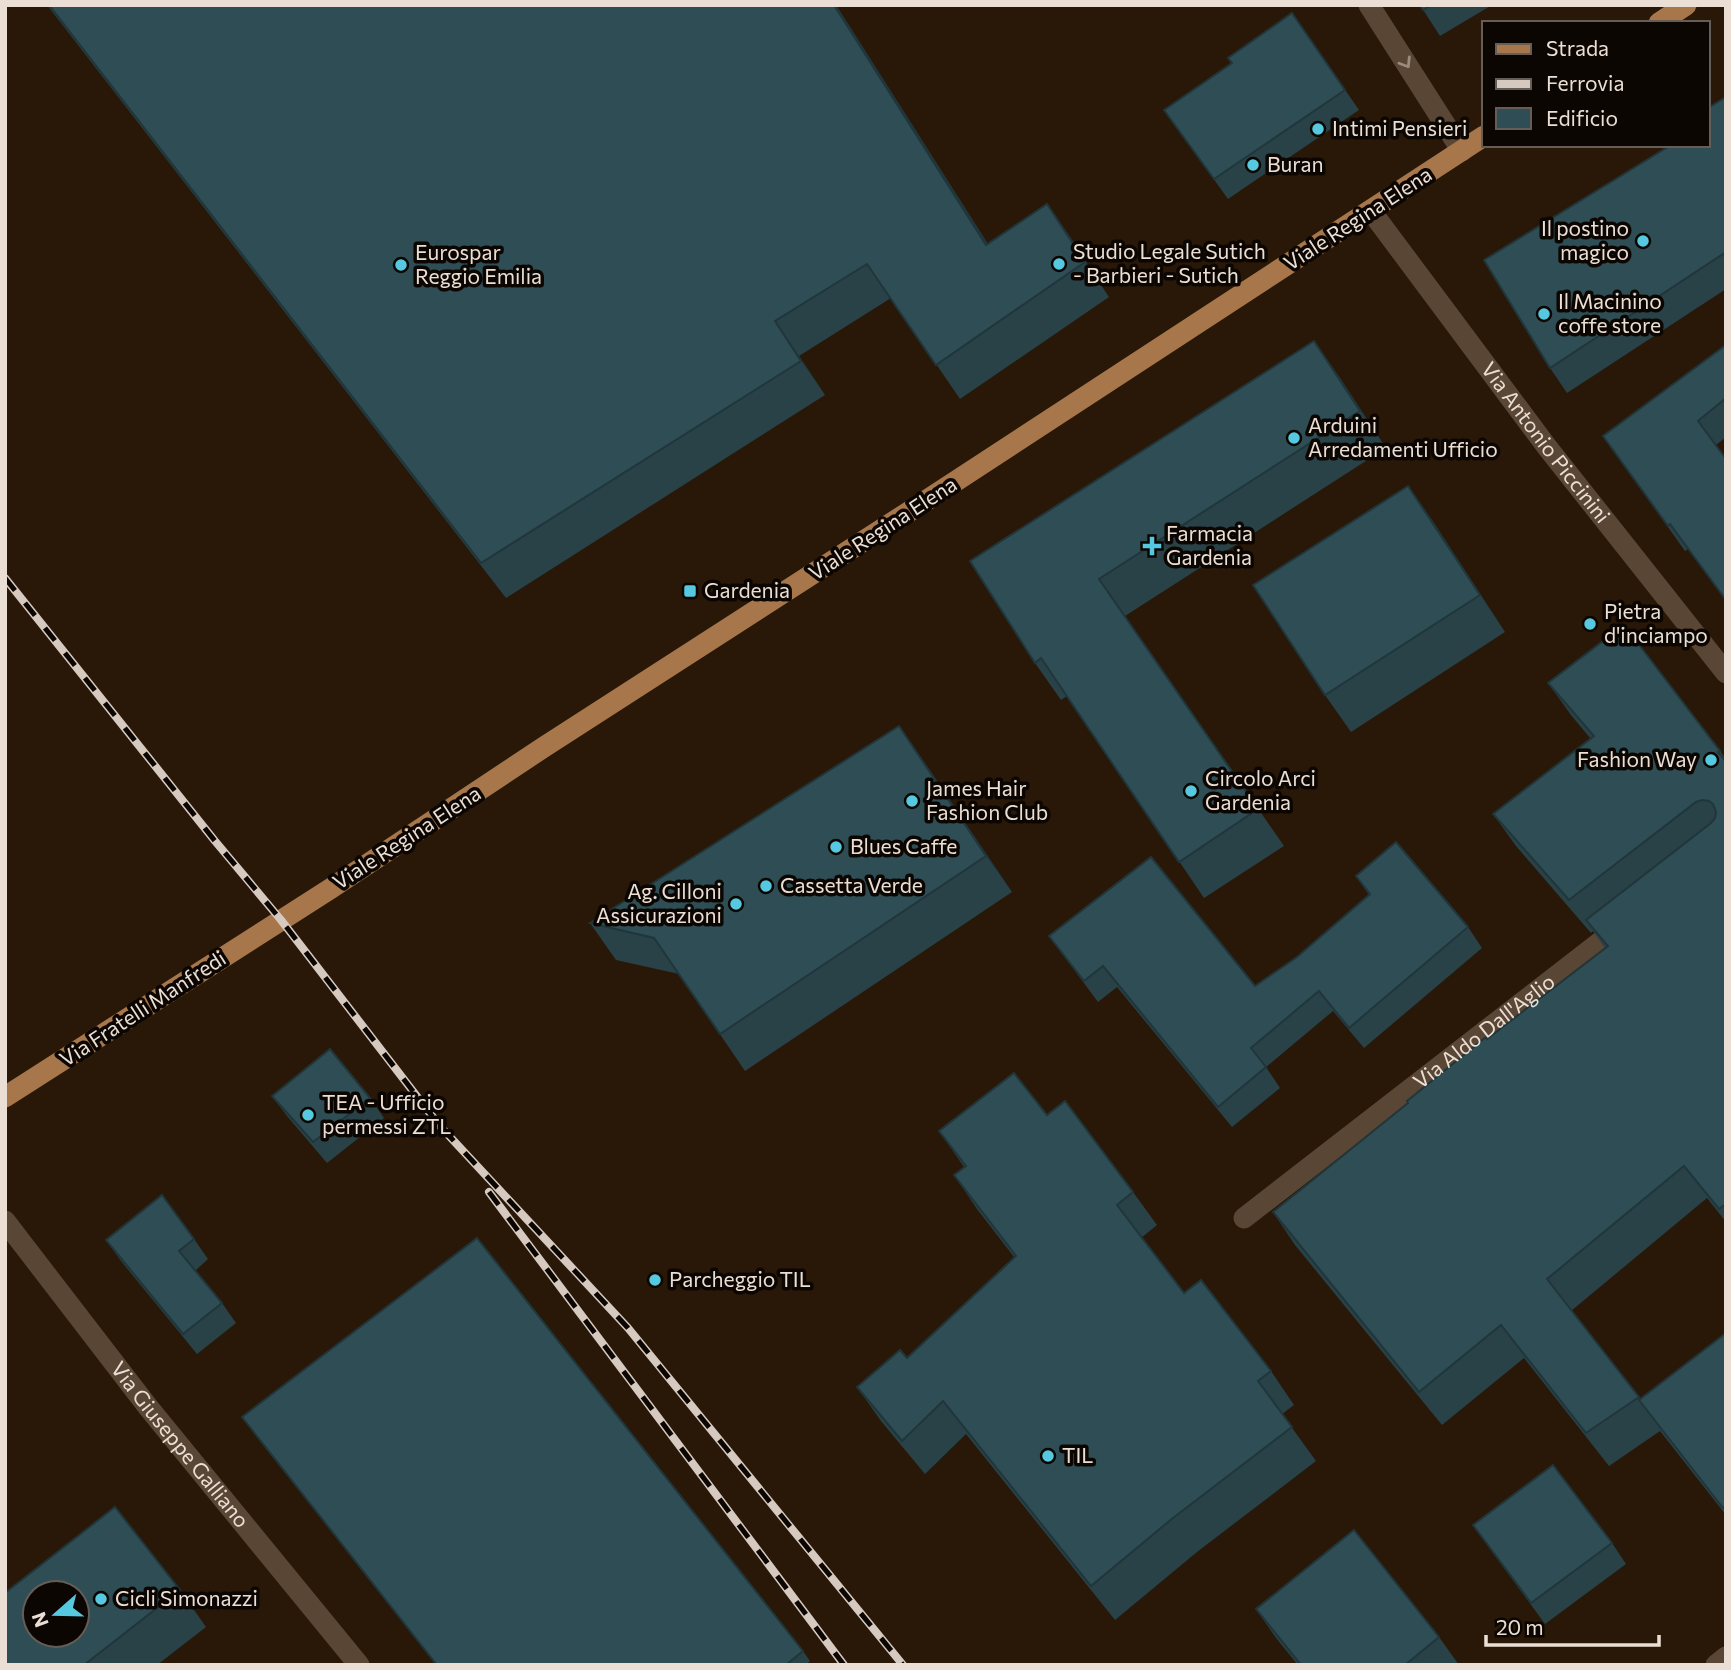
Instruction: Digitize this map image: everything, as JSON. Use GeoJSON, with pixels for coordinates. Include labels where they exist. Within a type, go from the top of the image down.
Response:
{"type":"FeatureCollection","features":[{"type":"Feature","properties":{"kind":"main road"},"geometry":{"type":"LineString","coordinates":[[1662,21],[1686,5]]}},
{"type":"Feature","properties":{"kind":"main road","name":"Viale Regina Elena"},"geometry":{"type":"LineString","coordinates":[[281,920],[1482,137]]}},
{"type":"Feature","properties":{"kind":"main road","name":"Via Fratelli Manfredi"},"geometry":{"type":"LineString","coordinates":[[5,1097],[281,920]]}},
{"type":"Feature","properties":{"kind":"street"},"geometry":{"type":"LineString","coordinates":[[1369,5],[1462,151]]}},
{"type":"Feature","properties":{"kind":"street","name":"Via Antonio Piccinini"},"geometry":{"type":"LineString","coordinates":[[1371,211],[1547,447],[1726,673]]}},
{"type":"Feature","properties":{"kind":"street","name":"Via Aldo Dall'Aglio"},"geometry":{"type":"LineString","coordinates":[[1244,1218],[1637,913]]}},
{"type":"Feature","properties":{"kind":"street","name":"Via Giuseppe Galliano"},"geometry":{"type":"LineString","coordinates":[[5,1221],[148,1407],[359,1665]]}},
{"type":"Feature","properties":{"kind":"street"},"geometry":{"type":"LineString","coordinates":[[1716,1665],[1726,1657]]}},
{"type":"Feature","properties":{"kind":"building"},"geometry":{"type":"Polygon","coordinates":[[[49,5],[834,5],[986,245],[1047,204],[1085,262],[936,365],[867,264],[775,321],[801,361],[481,563],[49,5]]]}},
{"type":"Feature","properties":{"kind":"building"},"geometry":{"type":"Polygon","coordinates":[[[1292,13],[1345,90],[1214,179],[1164,110],[1232,63],[1228,58],[1292,13]]]}},
{"type":"Feature","properties":{"kind":"building"},"geometry":{"type":"Polygon","coordinates":[[[1726,97],[1726,252],[1550,368],[1484,260],[1668,147],[1710,147],[1710,107],[1726,97]]]}},
{"type":"Feature","properties":{"kind":"building"},"geometry":{"type":"Polygon","coordinates":[[[1314,341],[1360,411],[1099,579],[1258,809],[1179,862],[1041,658],[1035,663],[970,561],[1314,341]]]}},
{"type":"Feature","properties":{"kind":"building"},"geometry":{"type":"Polygon","coordinates":[[[1726,345],[1726,398],[1698,421],[1726,459],[1726,600],[1603,436],[1726,345]]]}},
{"type":"Feature","properties":{"kind":"building"},"geometry":{"type":"Polygon","coordinates":[[[1408,486],[1480,595],[1325,695],[1253,585],[1408,486]]]}},
{"type":"Feature","properties":{"kind":"building"},"geometry":{"type":"Polygon","coordinates":[[[1624,625],[1726,762],[1726,1204],[1719,1209],[1684,1166],[1547,1279],[1639,1397],[1586,1433],[1501,1325],[1419,1392],[1273,1212],[1486,1037],[1487,1039],[1608,946],[1586,920],[1715,818],[1713,804],[1702,800],[1696,802],[1569,900],[1493,814],[1594,736],[1548,683],[1624,625]]]}},
{"type":"Feature","properties":{"kind":"building"},"geometry":{"type":"Polygon","coordinates":[[[899,726],[986,856],[720,1034],[654,938],[590,923],[899,726]]]}},
{"type":"Feature","properties":{"kind":"building"},"geometry":{"type":"Polygon","coordinates":[[[1396,842],[1468,927],[1349,1028],[1319,991],[1251,1048],[1266,1067],[1218,1107],[1103,966],[1084,981],[1049,936],[1151,857],[1255,986],[1297,957],[1370,894],[1356,876],[1396,842]]]}},
{"type":"Feature","properties":{"kind":"building"},"geometry":{"type":"Polygon","coordinates":[[[330,1049],[370,1098],[313,1142],[272,1096],[330,1049]]]}},
{"type":"Feature","properties":{"kind":"building"},"geometry":{"type":"Polygon","coordinates":[[[1014,1073],[1047,1115],[1065,1101],[1133,1192],[1117,1205],[1184,1293],[1201,1280],[1271,1371],[1258,1381],[1292,1427],[1173,1518],[1091,1586],[943,1401],[902,1441],[857,1387],[900,1350],[907,1358],[1016,1256],[954,1175],[966,1166],[939,1131],[1014,1073]]]}},
{"type":"Feature","properties":{"kind":"building"},"geometry":{"type":"Polygon","coordinates":[[[162,1195],[194,1239],[179,1251],[222,1303],[183,1334],[106,1240],[162,1195]]]}},
{"type":"Feature","properties":{"kind":"building"},"geometry":{"type":"Polygon","coordinates":[[[477,1238],[803,1651],[786,1665],[437,1665],[242,1417],[477,1238]]]}},
{"type":"Feature","properties":{"kind":"building"},"geometry":{"type":"Polygon","coordinates":[[[1726,1333],[1726,1506],[1723,1508],[1639,1400],[1726,1333]]]}},
{"type":"Feature","properties":{"kind":"building"},"geometry":{"type":"Polygon","coordinates":[[[1553,1465],[1612,1543],[1531,1603],[1473,1525],[1553,1465]]]}},
{"type":"Feature","properties":{"kind":"building"},"geometry":{"type":"Polygon","coordinates":[[[115,1507],[180,1590],[84,1665],[5,1665],[5,1593],[21,1580],[21,1649],[91,1649],[91,1579],[23,1579],[115,1507]]]}},
{"type":"Feature","properties":{"kind":"building"},"geometry":{"type":"Polygon","coordinates":[[[1354,1530],[1439,1637],[1405,1665],[1301,1665],[1256,1609],[1354,1530]]]}},
{"type":"Feature","properties":{"kind":"railway"},"geometry":{"type":"LineString","coordinates":[[5,578],[281,920],[439,1125],[628,1328],[903,1665]]}},
{"type":"Feature","properties":{"kind":"railway"},"geometry":{"type":"LineString","coordinates":[[489,1192],[844,1665]]}},
{"type":"Feature","properties":{"kind":"place","name":"Intimi Pensieri"},"geometry":{"type":"Point","coordinates":[1318,129]}},
{"type":"Feature","properties":{"kind":"place","name":"Buran"},"geometry":{"type":"Point","coordinates":[1253,165]}},
{"type":"Feature","properties":{"kind":"place","name":"Il postino magico"},"geometry":{"type":"Point","coordinates":[1643,241]}},
{"type":"Feature","properties":{"kind":"place","name":"Studio Legale Sutich - Barbieri - Sutich"},"geometry":{"type":"Point","coordinates":[1059,264]}},
{"type":"Feature","properties":{"kind":"place","name":"Eurospar Reggio Emilia"},"geometry":{"type":"Point","coordinates":[401,265]}},
{"type":"Feature","properties":{"kind":"place","name":"Il Macinino coffe store"},"geometry":{"type":"Point","coordinates":[1544,314]}},
{"type":"Feature","properties":{"kind":"place","name":"Arduini Arredamenti Ufficio"},"geometry":{"type":"Point","coordinates":[1294,438]}},
{"type":"Feature","properties":{"kind":"place","name":"Farmacia Gardenia"},"geometry":{"type":"Point","coordinates":[1152,546]}},
{"type":"Feature","properties":{"kind":"place","name":"Gardenia"},"geometry":{"type":"Point","coordinates":[690,591]}},
{"type":"Feature","properties":{"kind":"place","name":"Pietra d'inciampo"},"geometry":{"type":"Point","coordinates":[1590,624]}},
{"type":"Feature","properties":{"kind":"place","name":"Fashion Way"},"geometry":{"type":"Point","coordinates":[1711,760]}},
{"type":"Feature","properties":{"kind":"place","name":"Circolo Arci Gardenia"},"geometry":{"type":"Point","coordinates":[1191,791]}},
{"type":"Feature","properties":{"kind":"place","name":"James Hair Fashion Club"},"geometry":{"type":"Point","coordinates":[912,801]}},
{"type":"Feature","properties":{"kind":"place","name":"Blues Caffe"},"geometry":{"type":"Point","coordinates":[836,847]}},
{"type":"Feature","properties":{"kind":"place","name":"Cassetta Verde"},"geometry":{"type":"Point","coordinates":[766,886]}},
{"type":"Feature","properties":{"kind":"place","name":"Ag. Cilloni Assicurazioni"},"geometry":{"type":"Point","coordinates":[736,904]}},
{"type":"Feature","properties":{"kind":"place","name":"TEA - Ufficio permessi ZTL"},"geometry":{"type":"Point","coordinates":[308,1115]}},
{"type":"Feature","properties":{"kind":"place","name":"Parcheggio TIL"},"geometry":{"type":"Point","coordinates":[655,1280]}},
{"type":"Feature","properties":{"kind":"place","name":"TIL"},"geometry":{"type":"Point","coordinates":[1048,1456]}},
{"type":"Feature","properties":{"kind":"place","name":"Cicli Simonazzi"},"geometry":{"type":"Point","coordinates":[101,1599]}}]}
